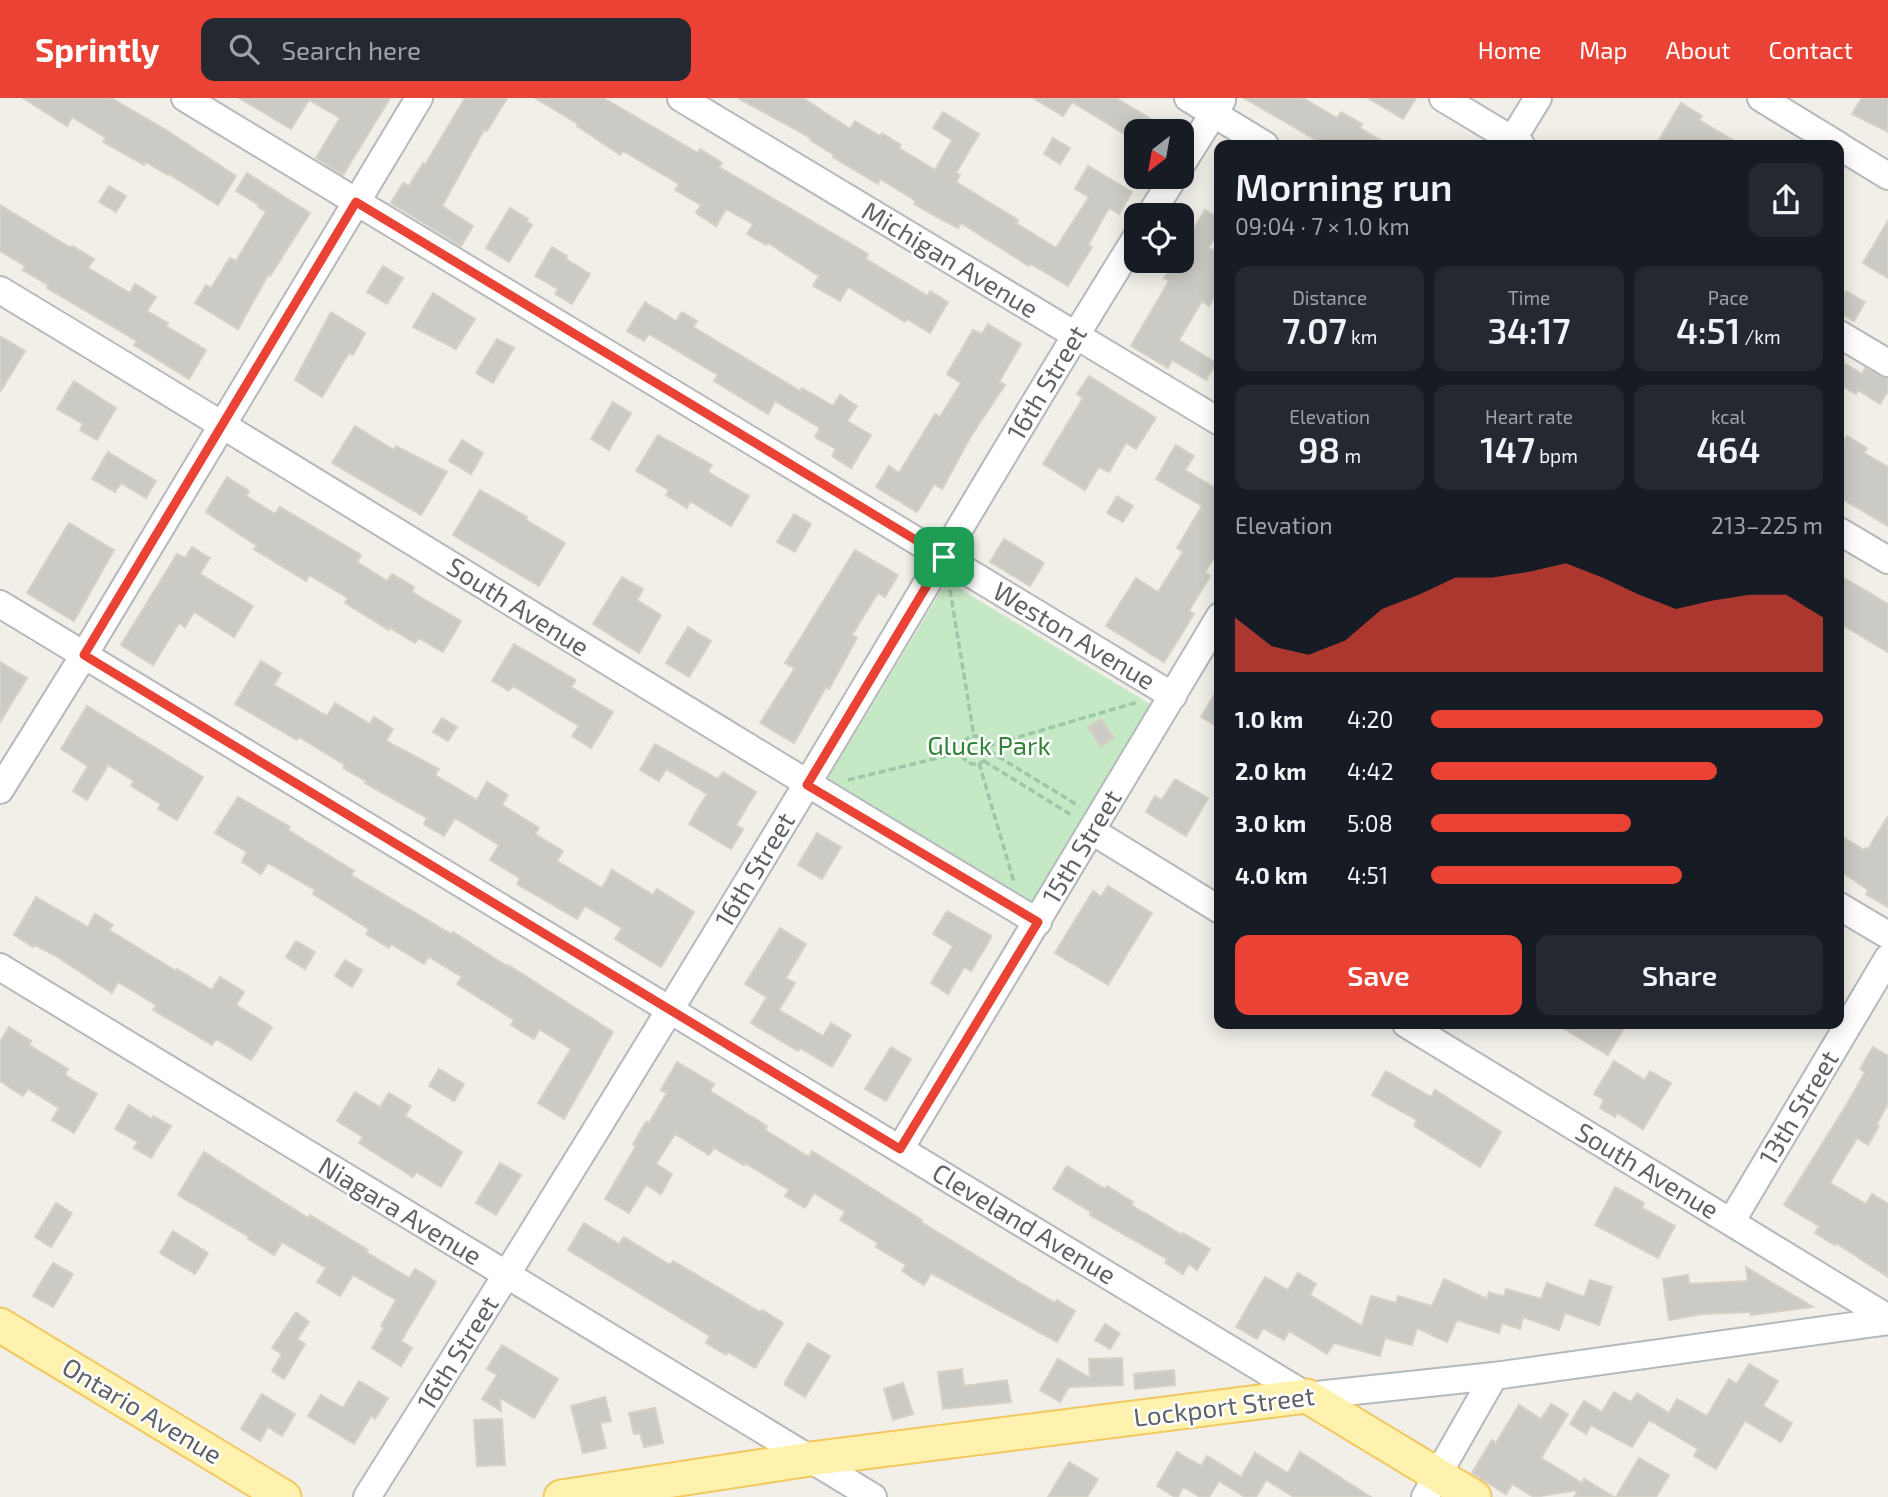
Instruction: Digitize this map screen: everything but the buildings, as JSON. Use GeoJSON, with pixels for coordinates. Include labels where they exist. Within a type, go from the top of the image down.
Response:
{"type":"FeatureCollection","features":[{"type":"Feature","properties":{"kind":"main road","name":"Ontario Avenue"},"geometry":{"type":"LineString","coordinates":[[0,1325],[284,1497]]}},
{"type":"Feature","properties":{"kind":"main road","name":"Lockport Street"},"geometry":{"type":"LineString","coordinates":[[561,1497],[810,1459],[1307,1396]]}},
{"type":"Feature","properties":{"kind":"main road","name":"Cleveland Avenue"},"geometry":{"type":"LineString","coordinates":[[1307,1396],[1431,1486],[1474,1497]]}},
{"type":"Feature","properties":{"kind":"street","name":"Weston Avenue"},"geometry":{"type":"LineString","coordinates":[[185,98],[1173,696]]}},
{"type":"Feature","properties":{"kind":"street"},"geometry":{"type":"LineString","coordinates":[[0,790],[419,98]]}},
{"type":"Feature","properties":{"kind":"street","name":"Michigan Avenue"},"geometry":{"type":"LineString","coordinates":[[681,98],[1214,418]]}},
{"type":"Feature","properties":{"kind":"street"},"geometry":{"type":"LineString","coordinates":[[1188,98],[1218,106],[1259,140]]}},
{"type":"Feature","properties":{"kind":"street"},"geometry":{"type":"LineString","coordinates":[[1443,98],[1508,140]]}},
{"type":"Feature","properties":{"kind":"street"},"geometry":{"type":"LineString","coordinates":[[1516,140],[1538,98]]}},
{"type":"Feature","properties":{"kind":"street"},"geometry":{"type":"LineString","coordinates":[[1761,98],[1829,140]]}},
{"type":"Feature","properties":{"kind":"street"},"geometry":{"type":"LineString","coordinates":[[1194,144],[1218,106]]}},
{"type":"Feature","properties":{"kind":"street"},"geometry":{"type":"LineString","coordinates":[[1844,149],[1888,176]]}},
{"type":"Feature","properties":{"kind":"street","name":"16th Street"},"geometry":{"type":"LineString","coordinates":[[367,1497],[670,1010],[1124,257]]}},
{"type":"Feature","properties":{"kind":"street","name":"South Avenue"},"geometry":{"type":"LineString","coordinates":[[0,290],[807,785],[1038,922]]}},
{"type":"Feature","properties":{"kind":"street"},"geometry":{"type":"LineString","coordinates":[[1844,337],[1888,363]]}},
{"type":"Feature","properties":{"kind":"street"},"geometry":{"type":"LineString","coordinates":[[1844,534],[1888,560]]}},
{"type":"Feature","properties":{"kind":"street","name":"Cleveland Avenue"},"geometry":{"type":"LineString","coordinates":[[0,604],[1307,1396]]}},
{"type":"Feature","properties":{"kind":"street","name":"15th Street"},"geometry":{"type":"LineString","coordinates":[[900,1149],[1214,626]]}},
{"type":"Feature","properties":{"kind":"street"},"geometry":{"type":"LineString","coordinates":[[1092,831],[1214,906]]}},
{"type":"Feature","properties":{"kind":"street"},"geometry":{"type":"LineString","coordinates":[[1844,909],[1888,935]]}},
{"type":"Feature","properties":{"kind":"street","name":"13th Street"},"geometry":{"type":"LineString","coordinates":[[1731,1222],[1888,958]]}},
{"type":"Feature","properties":{"kind":"street","name":"Niagara Avenue"},"geometry":{"type":"LineString","coordinates":[[0,967],[873,1497]]}},
{"type":"Feature","properties":{"kind":"street","name":"South Avenue"},"geometry":{"type":"LineString","coordinates":[[1414,1029],[1888,1320]]}},
{"type":"Feature","properties":{"kind":"street","name":"Lockport Street"},"geometry":{"type":"LineString","coordinates":[[1307,1396],[1494,1376],[1888,1320]]}},
{"type":"Feature","properties":{"kind":"street"},"geometry":{"type":"LineString","coordinates":[[1431,1486],[1494,1376]]}},
{"type":"Feature","properties":{"kind":"path"},"geometry":{"type":"LineString","coordinates":[[950,588],[974,736]]}},
{"type":"Feature","properties":{"kind":"path"},"geometry":{"type":"LineString","coordinates":[[1015,885],[982,762],[989,748],[1138,702],[1142,705]]}},
{"type":"Feature","properties":{"kind":"path"},"geometry":{"type":"LineString","coordinates":[[974,736],[982,738],[989,748],[1081,807],[1075,817],[982,762],[970,763],[962,752],[963,743],[974,736]]}},
{"type":"Feature","properties":{"kind":"path"},"geometry":{"type":"LineString","coordinates":[[847,781],[962,752]]}},
{"type":"Feature","properties":{"kind":"green space","name":"Gluck Park"},"geometry":{"type":"Polygon","coordinates":[[[947,581],[1155,707],[1031,911],[824,785],[947,581]]]}},
{"type":"Feature","properties":{"kind":"route"},"geometry":{"type":"LineString","coordinates":[[356,202],[944,557],[807,785],[1038,922],[900,1149],[84,655],[356,202]]}}]}
